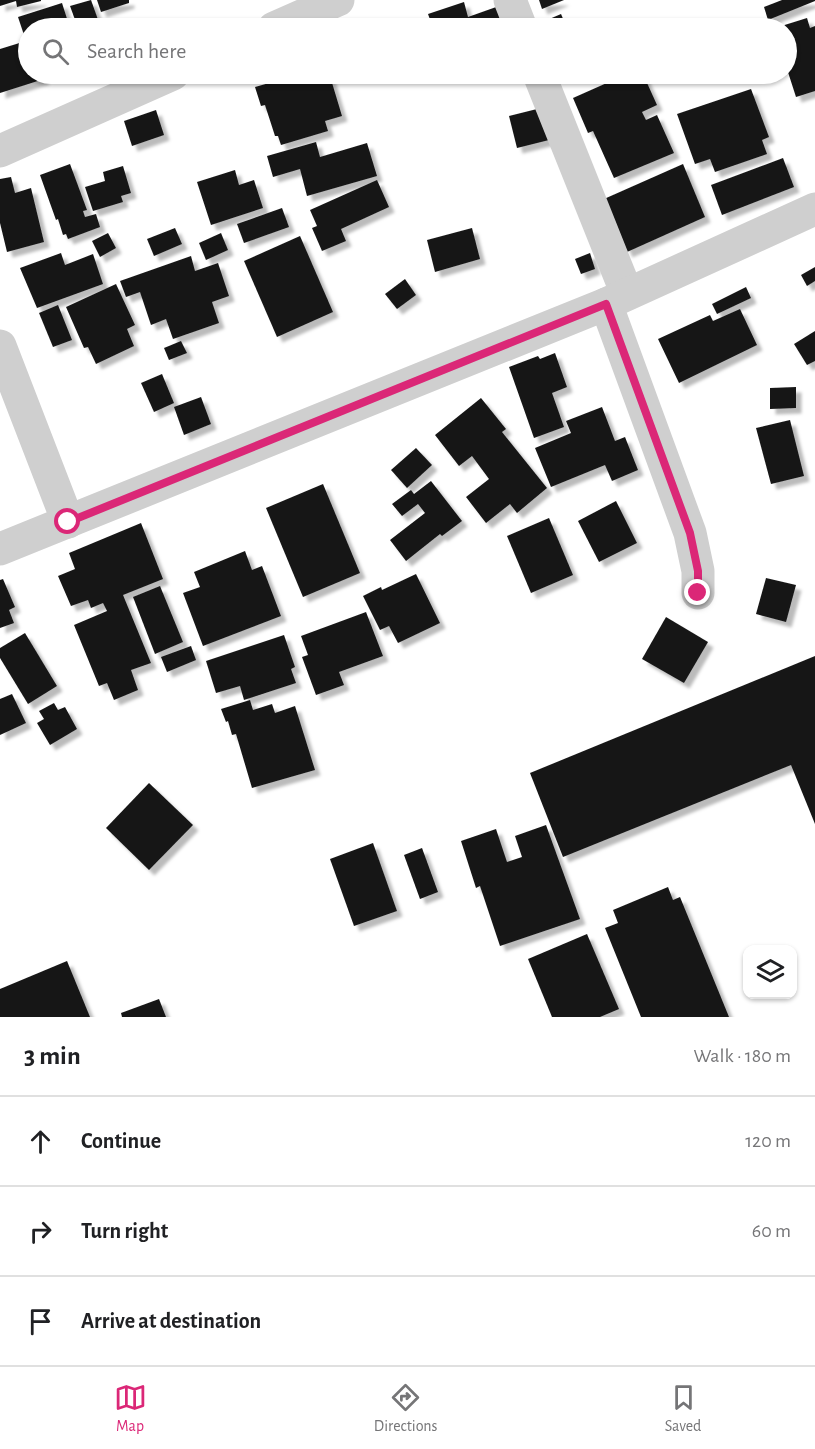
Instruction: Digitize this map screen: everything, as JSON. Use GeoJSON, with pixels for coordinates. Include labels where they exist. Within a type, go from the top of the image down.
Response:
{"type":"FeatureCollection","features":[{"type":"Feature","properties":{"kind":"street"},"geometry":{"type":"LineString","coordinates":[[297,18],[338,0]]}},
{"type":"Feature","properties":{"kind":"street"},"geometry":{"type":"LineString","coordinates":[[510,0],[517,18]]}},
{"type":"Feature","properties":{"kind":"street"},"geometry":{"type":"LineString","coordinates":[[0,151],[151,84]]}},
{"type":"Feature","properties":{"kind":"street"},"geometry":{"type":"LineString","coordinates":[[542,84],[616,299],[690,533],[698,571],[698,593]]}},
{"type":"Feature","properties":{"kind":"street"},"geometry":{"type":"LineString","coordinates":[[0,549],[616,299],[815,209]]}},
{"type":"Feature","properties":{"kind":"street"},"geometry":{"type":"LineString","coordinates":[[0,346],[68,522]]}},
{"type":"Feature","properties":{"kind":"building"},"geometry":{"type":"Polygon","coordinates":[[[0,0],[41,1],[17,7],[16,1],[0,6],[0,0]]]}},
{"type":"Feature","properties":{"kind":"building"},"geometry":{"type":"Polygon","coordinates":[[[91,0],[97,18],[74,18],[70,6],[91,0]]]}},
{"type":"Feature","properties":{"kind":"building"},"geometry":{"type":"Polygon","coordinates":[[[97,0],[129,0],[129,3],[101,12],[97,0]]]}},
{"type":"Feature","properties":{"kind":"building"},"geometry":{"type":"Polygon","coordinates":[[[539,0],[564,0],[542,9],[539,0]]]}},
{"type":"Feature","properties":{"kind":"building"},"geometry":{"type":"Polygon","coordinates":[[[782,0],[815,0],[773,18],[767,18],[764,7],[782,0]]]}},
{"type":"Feature","properties":{"kind":"building"},"geometry":{"type":"Polygon","coordinates":[[[464,2],[468,17],[499,6],[503,18],[429,18],[428,14],[464,2]]]}},
{"type":"Feature","properties":{"kind":"building"},"geometry":{"type":"Polygon","coordinates":[[[62,3],[67,18],[18,18],[62,3]]]}},
{"type":"Feature","properties":{"kind":"building"},"geometry":{"type":"Polygon","coordinates":[[[807,18],[810,28],[815,26],[815,91],[796,97],[792,84],[797,84],[797,21],[807,18]]]}},
{"type":"Feature","properties":{"kind":"building"},"geometry":{"type":"Polygon","coordinates":[[[18,43],[18,84],[28,84],[0,93],[0,49],[18,43]]]}},
{"type":"Feature","properties":{"kind":"building"},"geometry":{"type":"Polygon","coordinates":[[[266,84],[332,84],[342,116],[325,121],[328,131],[281,145],[278,136],[275,136],[265,105],[261,106],[255,87],[266,84]]]}},
{"type":"Feature","properties":{"kind":"building"},"geometry":{"type":"Polygon","coordinates":[[[604,84],[648,84],[657,105],[642,112],[646,120],[657,115],[674,153],[614,178],[593,131],[588,133],[573,98],[604,84]]]}},
{"type":"Feature","properties":{"kind":"building"},"geometry":{"type":"Polygon","coordinates":[[[751,89],[769,137],[762,140],[767,154],[715,172],[710,159],[695,164],[677,114],[751,89]]]}},
{"type":"Feature","properties":{"kind":"building"},"geometry":{"type":"Polygon","coordinates":[[[541,108],[549,140],[517,148],[509,116],[541,108]]]}},
{"type":"Feature","properties":{"kind":"building"},"geometry":{"type":"Polygon","coordinates":[[[156,110],[164,135],[132,146],[124,121],[156,110]]]}},
{"type":"Feature","properties":{"kind":"building"},"geometry":{"type":"Polygon","coordinates":[[[316,142],[320,157],[367,143],[377,176],[307,196],[300,169],[273,177],[267,156],[316,142]]]}},
{"type":"Feature","properties":{"kind":"building"},"geometry":{"type":"Polygon","coordinates":[[[783,158],[794,187],[722,215],[711,185],[783,158]]]}},
{"type":"Feature","properties":{"kind":"building"},"geometry":{"type":"Polygon","coordinates":[[[70,164],[87,210],[83,211],[85,217],[96,214],[100,227],[68,239],[66,234],[63,235],[58,219],[56,220],[40,175],[70,164]]]}},
{"type":"Feature","properties":{"kind":"building"},"geometry":{"type":"Polygon","coordinates":[[[683,164],[705,217],[627,252],[604,199],[683,164]]]}},
{"type":"Feature","properties":{"kind":"building"},"geometry":{"type":"Polygon","coordinates":[[[123,166],[131,193],[121,196],[123,202],[93,211],[85,187],[105,181],[103,172],[123,166]]]}},
{"type":"Feature","properties":{"kind":"building"},"geometry":{"type":"Polygon","coordinates":[[[235,170],[239,185],[254,180],[263,208],[211,225],[197,182],[235,170]]]}},
{"type":"Feature","properties":{"kind":"building"},"geometry":{"type":"Polygon","coordinates":[[[11,177],[15,193],[31,188],[44,242],[7,252],[0,223],[0,179],[11,177]]]}},
{"type":"Feature","properties":{"kind":"building"},"geometry":{"type":"Polygon","coordinates":[[[377,180],[389,207],[341,229],[346,241],[322,251],[312,228],[317,226],[310,210],[377,180]]]}},
{"type":"Feature","properties":{"kind":"building"},"geometry":{"type":"Polygon","coordinates":[[[282,208],[289,227],[244,243],[237,224],[282,208]]]}},
{"type":"Feature","properties":{"kind":"building"},"geometry":{"type":"Polygon","coordinates":[[[175,228],[182,244],[154,256],[147,239],[175,228]]]}},
{"type":"Feature","properties":{"kind":"building"},"geometry":{"type":"Polygon","coordinates":[[[472,228],[480,259],[435,272],[427,240],[472,228]]]}},
{"type":"Feature","properties":{"kind":"building"},"geometry":{"type":"Polygon","coordinates":[[[108,233],[116,248],[100,257],[92,241],[108,233]]]}},
{"type":"Feature","properties":{"kind":"building"},"geometry":{"type":"Polygon","coordinates":[[[221,233],[228,250],[206,260],[199,243],[221,233]]]}},
{"type":"Feature","properties":{"kind":"building"},"geometry":{"type":"Polygon","coordinates":[[[300,236],[333,312],[277,337],[244,261],[300,236]]]}},
{"type":"Feature","properties":{"kind":"building"},"geometry":{"type":"Polygon","coordinates":[[[61,253],[65,265],[93,254],[103,284],[37,308],[20,268],[61,253]]]}},
{"type":"Feature","properties":{"kind":"building"},"geometry":{"type":"Polygon","coordinates":[[[590,253],[595,269],[581,274],[575,259],[590,253]]]}},
{"type":"Feature","properties":{"kind":"building"},"geometry":{"type":"Polygon","coordinates":[[[191,256],[195,271],[218,263],[229,296],[212,302],[219,323],[173,339],[166,319],[151,325],[140,292],[126,297],[120,281],[191,256]]]}},
{"type":"Feature","properties":{"kind":"building"},"geometry":{"type":"Polygon","coordinates":[[[815,267],[815,281],[807,286],[801,275],[815,267]]]}},
{"type":"Feature","properties":{"kind":"building"},"geometry":{"type":"Polygon","coordinates":[[[405,279],[416,295],[397,309],[385,294],[405,279]]]}},
{"type":"Feature","properties":{"kind":"building"},"geometry":{"type":"Polygon","coordinates":[[[116,284],[135,325],[127,329],[134,346],[96,364],[88,347],[84,348],[66,307],[116,284]]]}},
{"type":"Feature","properties":{"kind":"building"},"geometry":{"type":"Polygon","coordinates":[[[746,287],[751,298],[717,314],[712,304],[746,287]]]}},
{"type":"Feature","properties":{"kind":"building"},"geometry":{"type":"Polygon","coordinates":[[[58,305],[72,340],[53,347],[39,313],[58,305]]]}},
{"type":"Feature","properties":{"kind":"building"},"geometry":{"type":"Polygon","coordinates":[[[740,309],[757,345],[679,383],[658,339],[710,315],[713,321],[740,309]]]}},
{"type":"Feature","properties":{"kind":"building"},"geometry":{"type":"Polygon","coordinates":[[[815,331],[815,361],[807,365],[794,344],[815,331]]]}},
{"type":"Feature","properties":{"kind":"building"},"geometry":{"type":"Polygon","coordinates":[[[181,341],[187,353],[169,360],[164,348],[181,341]]]}},
{"type":"Feature","properties":{"kind":"building"},"geometry":{"type":"Polygon","coordinates":[[[555,353],[567,387],[552,393],[564,427],[534,438],[509,367],[538,356],[540,359],[555,353]]]}},
{"type":"Feature","properties":{"kind":"building"},"geometry":{"type":"Polygon","coordinates":[[[162,374],[174,403],[154,412],[141,383],[162,374]]]}},
{"type":"Feature","properties":{"kind":"building"},"geometry":{"type":"Polygon","coordinates":[[[796,387],[796,408],[770,409],[770,388],[796,387]]]}},
{"type":"Feature","properties":{"kind":"building"},"geometry":{"type":"Polygon","coordinates":[[[201,397],[211,424],[184,435],[174,407],[201,397]]]}},
{"type":"Feature","properties":{"kind":"building"},"geometry":{"type":"Polygon","coordinates":[[[481,398],[506,429],[502,432],[547,488],[517,513],[510,504],[486,523],[466,497],[489,479],[472,456],[459,466],[435,435],[481,398]]]}},
{"type":"Feature","properties":{"kind":"building"},"geometry":{"type":"Polygon","coordinates":[[[602,407],[615,441],[625,437],[638,470],[612,481],[605,465],[551,487],[535,448],[571,433],[566,421],[602,407]]]}},
{"type":"Feature","properties":{"kind":"building"},"geometry":{"type":"Polygon","coordinates":[[[790,420],[804,476],[771,484],[756,428],[790,420]]]}},
{"type":"Feature","properties":{"kind":"building"},"geometry":{"type":"Polygon","coordinates":[[[416,448],[432,465],[407,488],[391,470],[416,448]]]}},
{"type":"Feature","properties":{"kind":"building"},"geometry":{"type":"Polygon","coordinates":[[[431,481],[462,521],[442,536],[440,534],[406,561],[390,540],[425,513],[418,504],[402,516],[392,504],[411,490],[414,494],[431,481]]]}},
{"type":"Feature","properties":{"kind":"building"},"geometry":{"type":"Polygon","coordinates":[[[323,484],[360,573],[303,597],[266,508],[323,484]]]}},
{"type":"Feature","properties":{"kind":"building"},"geometry":{"type":"Polygon","coordinates":[[[616,501],[637,543],[599,562],[578,521],[616,501]]]}},
{"type":"Feature","properties":{"kind":"building"},"geometry":{"type":"Polygon","coordinates":[[[549,518],[573,575],[531,593],[507,536],[549,518]]]}},
{"type":"Feature","properties":{"kind":"building"},"geometry":{"type":"Polygon","coordinates":[[[141,523],[163,579],[123,595],[151,663],[131,670],[138,690],[114,700],[107,683],[99,686],[74,625],[107,611],[103,603],[91,608],[88,600],[71,606],[58,576],[75,569],[69,553],[141,523]]]}},
{"type":"Feature","properties":{"kind":"building"},"geometry":{"type":"Polygon","coordinates":[[[245,551],[252,570],[262,566],[281,616],[203,646],[183,593],[200,587],[194,572],[245,551]]]}},
{"type":"Feature","properties":{"kind":"building"},"geometry":{"type":"Polygon","coordinates":[[[416,574],[440,623],[398,643],[389,626],[380,630],[363,596],[416,574]]]}},
{"type":"Feature","properties":{"kind":"building"},"geometry":{"type":"Polygon","coordinates":[[[766,578],[796,585],[786,622],[756,614],[766,578]]]}},
{"type":"Feature","properties":{"kind":"building"},"geometry":{"type":"Polygon","coordinates":[[[3,579],[15,607],[9,610],[14,623],[0,628],[0,580],[3,579]]]}},
{"type":"Feature","properties":{"kind":"building"},"geometry":{"type":"Polygon","coordinates":[[[160,586],[183,642],[155,654],[133,597],[160,586]]]}},
{"type":"Feature","properties":{"kind":"building"},"geometry":{"type":"Polygon","coordinates":[[[366,612],[383,656],[339,672],[344,685],[316,695],[302,657],[308,655],[301,636],[366,612]]]}},
{"type":"Feature","properties":{"kind":"building"},"geometry":{"type":"Polygon","coordinates":[[[666,617],[708,642],[684,683],[642,659],[666,617]]]}},
{"type":"Feature","properties":{"kind":"building"},"geometry":{"type":"Polygon","coordinates":[[[25,633],[57,686],[28,704],[0,658],[0,648],[25,633]]]}},
{"type":"Feature","properties":{"kind":"building"},"geometry":{"type":"Polygon","coordinates":[[[284,635],[295,667],[291,669],[296,683],[244,700],[240,686],[216,693],[206,661],[284,635]]]}},
{"type":"Feature","properties":{"kind":"building"},"geometry":{"type":"Polygon","coordinates":[[[191,646],[196,660],[167,672],[161,657],[191,646]]]}},
{"type":"Feature","properties":{"kind":"building"},"geometry":{"type":"Polygon","coordinates":[[[815,656],[815,824],[791,765],[563,857],[530,773],[815,656]]]}},
{"type":"Feature","properties":{"kind":"building"},"geometry":{"type":"Polygon","coordinates":[[[12,694],[26,723],[0,735],[0,699],[12,694]]]}},
{"type":"Feature","properties":{"kind":"building"},"geometry":{"type":"Polygon","coordinates":[[[250,700],[253,710],[272,704],[275,713],[295,706],[315,770],[252,788],[236,734],[232,735],[221,709],[250,700]]]}},
{"type":"Feature","properties":{"kind":"building"},"geometry":{"type":"Polygon","coordinates":[[[54,703],[58,710],[65,707],[77,729],[50,745],[37,723],[44,719],[39,711],[54,703]]]}},
{"type":"Feature","properties":{"kind":"building"},"geometry":{"type":"Polygon","coordinates":[[[149,783],[193,825],[149,870],[106,828],[149,783]]]}},
{"type":"Feature","properties":{"kind":"building"},"geometry":{"type":"Polygon","coordinates":[[[546,825],[580,919],[500,946],[480,886],[476,888],[461,841],[496,829],[507,862],[522,857],[515,836],[546,825]]]}},
{"type":"Feature","properties":{"kind":"building"},"geometry":{"type":"Polygon","coordinates":[[[373,843],[397,911],[354,926],[330,859],[373,843]]]}},
{"type":"Feature","properties":{"kind":"building"},"geometry":{"type":"Polygon","coordinates":[[[422,848],[438,892],[420,899],[404,855],[422,848]]]}},
{"type":"Feature","properties":{"kind":"building"},"geometry":{"type":"Polygon","coordinates":[[[668,887],[673,900],[680,897],[729,1017],[641,1017],[605,928],[618,923],[613,910],[668,887]]]}},
{"type":"Feature","properties":{"kind":"building"},"geometry":{"type":"Polygon","coordinates":[[[587,934],[619,1009],[600,1017],[552,1017],[528,959],[587,934]]]}},
{"type":"Feature","properties":{"kind":"building"},"geometry":{"type":"Polygon","coordinates":[[[67,961],[90,1017],[0,1017],[0,989],[67,961]]]}},
{"type":"Feature","properties":{"kind":"building"},"geometry":{"type":"Polygon","coordinates":[[[159,999],[166,1017],[122,1017],[121,1013],[159,999]]]}},
{"type":"Feature","properties":{"kind":"route"},"geometry":{"type":"LineString","coordinates":[[68,522],[606,304],[690,533],[698,571],[698,593]]}}]}
